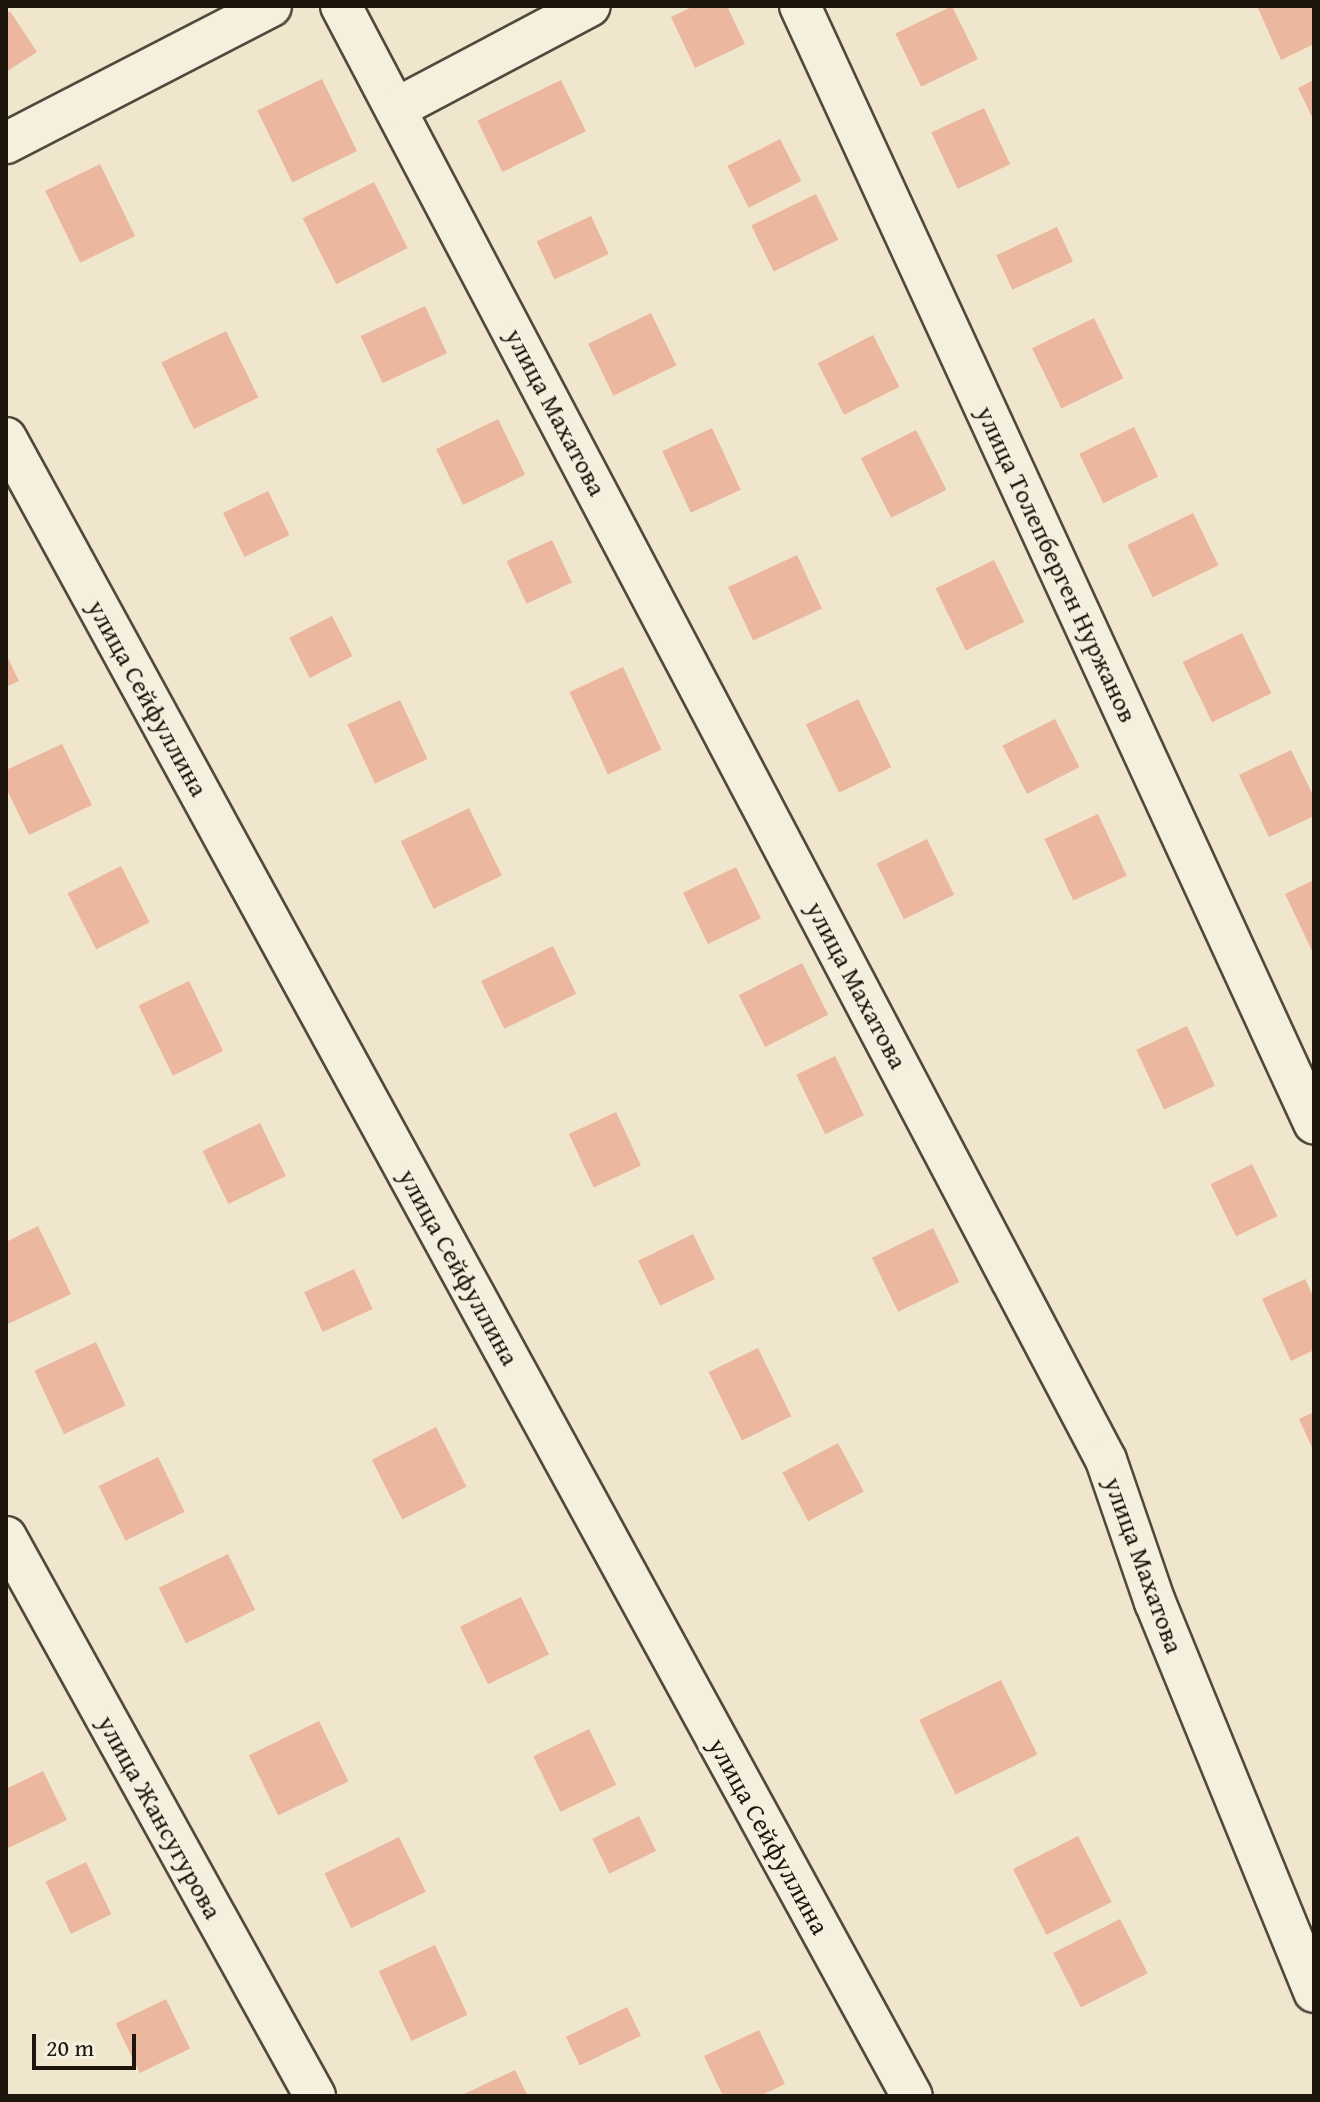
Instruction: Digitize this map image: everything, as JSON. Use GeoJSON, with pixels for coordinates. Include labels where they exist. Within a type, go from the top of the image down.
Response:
{"type":"FeatureCollection","features":[{"type":"Feature","properties":{"kind":"street"},"geometry":{"type":"LineString","coordinates":[[6,143],[271,6]]}},
{"type":"Feature","properties":{"kind":"street","name":"улица Махатова"},"geometry":{"type":"LineString","coordinates":[[341,6],[1106,1460],[1155,1602],[1314,1992]]}},
{"type":"Feature","properties":{"kind":"street"},"geometry":{"type":"LineString","coordinates":[[397,108],[590,6]]}},
{"type":"Feature","properties":{"kind":"street","name":"улица Толепберген Нуржанов"},"geometry":{"type":"LineString","coordinates":[[800,6],[1314,1123]]}},
{"type":"Feature","properties":{"kind":"street","name":"улица Сейфуллина"},"geometry":{"type":"LineString","coordinates":[[6,438],[912,2096]]}},
{"type":"Feature","properties":{"kind":"street","name":"улица Жансугурова"},"geometry":{"type":"LineString","coordinates":[[6,1537],[315,2096]]}},
{"type":"Feature","properties":{"kind":"building"},"geometry":{"type":"Polygon","coordinates":[[[694,6],[727,6],[745,44],[695,68],[671,17],[694,6]]]}},
{"type":"Feature","properties":{"kind":"building"},"geometry":{"type":"Polygon","coordinates":[[[952,6],[978,59],[921,87],[895,34],[952,6]]]}},
{"type":"Feature","properties":{"kind":"building"},"geometry":{"type":"Polygon","coordinates":[[[1257,6],[1314,6],[1314,44],[1281,60],[1257,6]]]}},
{"type":"Feature","properties":{"kind":"building"},"geometry":{"type":"Polygon","coordinates":[[[10,11],[37,52],[6,72],[6,14],[10,11]]]}},
{"type":"Feature","properties":{"kind":"building"},"geometry":{"type":"Polygon","coordinates":[[[322,79],[357,151],[292,182],[257,111],[322,79]]]}},
{"type":"Feature","properties":{"kind":"building"},"geometry":{"type":"Polygon","coordinates":[[[561,80],[586,131],[502,172],[477,121],[561,80]]]}},
{"type":"Feature","properties":{"kind":"building"},"geometry":{"type":"Polygon","coordinates":[[[1314,80],[1314,121],[1298,88],[1314,80]]]}},
{"type":"Feature","properties":{"kind":"building"},"geometry":{"type":"Polygon","coordinates":[[[984,108],[1010,164],[958,189],[931,133],[984,108]]]}},
{"type":"Feature","properties":{"kind":"building"},"geometry":{"type":"Polygon","coordinates":[[[780,139],[801,181],[749,208],[727,166],[780,139]]]}},
{"type":"Feature","properties":{"kind":"building"},"geometry":{"type":"Polygon","coordinates":[[[100,164],[135,236],[80,263],[45,191],[100,164]]]}},
{"type":"Feature","properties":{"kind":"building"},"geometry":{"type":"Polygon","coordinates":[[[374,182],[408,248],[336,284],[303,218],[374,182]]]}},
{"type":"Feature","properties":{"kind":"building"},"geometry":{"type":"Polygon","coordinates":[[[816,194],[838,240],[774,271],[751,226],[816,194]]]}},
{"type":"Feature","properties":{"kind":"building"},"geometry":{"type":"Polygon","coordinates":[[[591,216],[609,254],[554,279],[537,241],[591,216]]]}},
{"type":"Feature","properties":{"kind":"building"},"geometry":{"type":"Polygon","coordinates":[[[1057,227],[1073,261],[1012,290],[996,255],[1057,227]]]}},
{"type":"Feature","properties":{"kind":"building"},"geometry":{"type":"Polygon","coordinates":[[[425,306],[447,353],[383,383],[361,336],[425,306]]]}},
{"type":"Feature","properties":{"kind":"building"},"geometry":{"type":"Polygon","coordinates":[[[651,313],[676,365],[614,396],[588,344],[651,313]]]}},
{"type":"Feature","properties":{"kind":"building"},"geometry":{"type":"Polygon","coordinates":[[[1094,318],[1123,378],[1061,408],[1032,348],[1094,318]]]}},
{"type":"Feature","properties":{"kind":"building"},"geometry":{"type":"Polygon","coordinates":[[[226,331],[258,398],[194,429],[161,363],[226,331]]]}},
{"type":"Feature","properties":{"kind":"building"},"geometry":{"type":"Polygon","coordinates":[[[873,335],[899,387],[844,415],[818,363],[873,335]]]}},
{"type":"Feature","properties":{"kind":"building"},"geometry":{"type":"Polygon","coordinates":[[[498,419],[525,475],[463,505],[436,449],[498,419]]]}},
{"type":"Feature","properties":{"kind":"building"},"geometry":{"type":"Polygon","coordinates":[[[1134,427],[1158,476],[1103,503],[1079,454],[1134,427]]]}},
{"type":"Feature","properties":{"kind":"building"},"geometry":{"type":"Polygon","coordinates":[[[712,428],[741,490],[691,513],[662,451],[712,428]]]}},
{"type":"Feature","properties":{"kind":"building"},"geometry":{"type":"Polygon","coordinates":[[[916,430],[946,490],[891,518],[861,458],[916,430]]]}},
{"type":"Feature","properties":{"kind":"building"},"geometry":{"type":"Polygon","coordinates":[[[268,491],[289,535],[245,557],[223,513],[268,491]]]}},
{"type":"Feature","properties":{"kind":"building"},"geometry":{"type":"Polygon","coordinates":[[[1193,513],[1218,565],[1153,597],[1127,545],[1193,513]]]}},
{"type":"Feature","properties":{"kind":"building"},"geometry":{"type":"Polygon","coordinates":[[[552,540],[572,583],[527,604],[507,561],[552,540]]]}},
{"type":"Feature","properties":{"kind":"building"},"geometry":{"type":"Polygon","coordinates":[[[797,555],[822,608],[753,641],[728,587],[797,555]]]}},
{"type":"Feature","properties":{"kind":"building"},"geometry":{"type":"Polygon","coordinates":[[[994,560],[1024,622],[966,651],[936,588],[994,560]]]}},
{"type":"Feature","properties":{"kind":"building"},"geometry":{"type":"Polygon","coordinates":[[[332,616],[352,656],[310,678],[289,638],[332,616]]]}},
{"type":"Feature","properties":{"kind":"building"},"geometry":{"type":"Polygon","coordinates":[[[1242,633],[1271,693],[1212,722],[1183,662],[1242,633]]]}},
{"type":"Feature","properties":{"kind":"building"},"geometry":{"type":"Polygon","coordinates":[[[6,654],[19,681],[6,687],[6,654]]]}},
{"type":"Feature","properties":{"kind":"building"},"geometry":{"type":"Polygon","coordinates":[[[623,667],[661,749],[608,774],[570,692],[623,667]]]}},
{"type":"Feature","properties":{"kind":"building"},"geometry":{"type":"Polygon","coordinates":[[[858,699],[891,767],[839,793],[806,724],[858,699]]]}},
{"type":"Feature","properties":{"kind":"building"},"geometry":{"type":"Polygon","coordinates":[[[400,700],[427,759],[375,783],[347,725],[400,700]]]}},
{"type":"Feature","properties":{"kind":"building"},"geometry":{"type":"Polygon","coordinates":[[[1055,719],[1080,767],[1027,794],[1002,746],[1055,719]]]}},
{"type":"Feature","properties":{"kind":"building"},"geometry":{"type":"Polygon","coordinates":[[[62,744],[92,805],[29,835],[6,788],[6,770],[62,744]]]}},
{"type":"Feature","properties":{"kind":"building"},"geometry":{"type":"Polygon","coordinates":[[[1291,750],[1314,797],[1314,816],[1269,837],[1239,775],[1291,750]]]}},
{"type":"Feature","properties":{"kind":"building"},"geometry":{"type":"Polygon","coordinates":[[[469,808],[502,875],[434,909],[401,841],[469,808]]]}},
{"type":"Feature","properties":{"kind":"building"},"geometry":{"type":"Polygon","coordinates":[[[1098,814],[1127,876],[1073,901],[1045,839],[1098,814]]]}},
{"type":"Feature","properties":{"kind":"building"},"geometry":{"type":"Polygon","coordinates":[[[927,839],[954,895],[904,919],[877,864],[927,839]]]}},
{"type":"Feature","properties":{"kind":"building"},"geometry":{"type":"Polygon","coordinates":[[[121,866],[150,922],[96,949],[68,893],[121,866]]]}},
{"type":"Feature","properties":{"kind":"building"},"geometry":{"type":"Polygon","coordinates":[[[736,867],[761,918],[708,944],[683,893],[736,867]]]}},
{"type":"Feature","properties":{"kind":"building"},"geometry":{"type":"Polygon","coordinates":[[[1314,880],[1314,955],[1285,894],[1314,880]]]}},
{"type":"Feature","properties":{"kind":"building"},"geometry":{"type":"Polygon","coordinates":[[[553,946],[576,994],[504,1029],[481,981],[553,946]]]}},
{"type":"Feature","properties":{"kind":"building"},"geometry":{"type":"Polygon","coordinates":[[[802,963],[828,1015],[765,1047],[739,995],[802,963]]]}},
{"type":"Feature","properties":{"kind":"building"},"geometry":{"type":"Polygon","coordinates":[[[189,981],[223,1051],[173,1076],[139,1006],[189,981]]]}},
{"type":"Feature","properties":{"kind":"building"},"geometry":{"type":"Polygon","coordinates":[[[1187,1026],[1215,1086],[1164,1109],[1136,1050],[1187,1026]]]}},
{"type":"Feature","properties":{"kind":"building"},"geometry":{"type":"Polygon","coordinates":[[[835,1056],[864,1115],[825,1134],[796,1075],[835,1056]]]}},
{"type":"Feature","properties":{"kind":"building"},"geometry":{"type":"Polygon","coordinates":[[[616,1112],[641,1165],[594,1187],[569,1134],[616,1112]]]}},
{"type":"Feature","properties":{"kind":"building"},"geometry":{"type":"Polygon","coordinates":[[[260,1123],[286,1176],[228,1204],[202,1151],[260,1123]]]}},
{"type":"Feature","properties":{"kind":"building"},"geometry":{"type":"Polygon","coordinates":[[[1252,1164],[1277,1216],[1236,1236],[1211,1184],[1252,1164]]]}},
{"type":"Feature","properties":{"kind":"building"},"geometry":{"type":"Polygon","coordinates":[[[38,1226],[71,1294],[6,1325],[6,1242],[38,1226]]]}},
{"type":"Feature","properties":{"kind":"building"},"geometry":{"type":"Polygon","coordinates":[[[933,1228],[959,1282],[898,1312],[872,1258],[933,1228]]]}},
{"type":"Feature","properties":{"kind":"building"},"geometry":{"type":"Polygon","coordinates":[[[693,1234],[715,1279],[660,1306],[638,1261],[693,1234]]]}},
{"type":"Feature","properties":{"kind":"building"},"geometry":{"type":"Polygon","coordinates":[[[354,1269],[373,1309],[323,1332],[304,1292],[354,1269]]]}},
{"type":"Feature","properties":{"kind":"building"},"geometry":{"type":"Polygon","coordinates":[[[1305,1279],[1314,1298],[1314,1350],[1291,1361],[1262,1299],[1305,1279]]]}},
{"type":"Feature","properties":{"kind":"building"},"geometry":{"type":"Polygon","coordinates":[[[96,1342],[126,1405],[64,1434],[34,1371],[96,1342]]]}},
{"type":"Feature","properties":{"kind":"building"},"geometry":{"type":"Polygon","coordinates":[[[758,1348],[791,1416],[742,1440],[709,1372],[758,1348]]]}},
{"type":"Feature","properties":{"kind":"building"},"geometry":{"type":"Polygon","coordinates":[[[1314,1412],[1314,1452],[1299,1419],[1314,1412]]]}},
{"type":"Feature","properties":{"kind":"building"},"geometry":{"type":"Polygon","coordinates":[[[436,1427],[466,1487],[402,1519],[372,1460],[436,1427]]]}},
{"type":"Feature","properties":{"kind":"building"},"geometry":{"type":"Polygon","coordinates":[[[838,1443],[864,1492],[808,1521],[782,1473],[838,1443]]]}},
{"type":"Feature","properties":{"kind":"building"},"geometry":{"type":"Polygon","coordinates":[[[158,1457],[185,1512],[125,1541],[99,1486],[158,1457]]]}},
{"type":"Feature","properties":{"kind":"building"},"geometry":{"type":"Polygon","coordinates":[[[228,1554],[255,1610],[186,1643],[159,1588],[228,1554]]]}},
{"type":"Feature","properties":{"kind":"building"},"geometry":{"type":"Polygon","coordinates":[[[521,1597],[549,1655],[488,1684],[460,1627],[521,1597]]]}},
{"type":"Feature","properties":{"kind":"building"},"geometry":{"type":"Polygon","coordinates":[[[1001,1680],[1037,1755],[956,1794],[919,1720],[1001,1680]]]}},
{"type":"Feature","properties":{"kind":"building"},"geometry":{"type":"Polygon","coordinates":[[[319,1721],[348,1781],[278,1815],[249,1755],[319,1721]]]}},
{"type":"Feature","properties":{"kind":"building"},"geometry":{"type":"Polygon","coordinates":[[[589,1729],[616,1785],[560,1812],[533,1756],[589,1729]]]}},
{"type":"Feature","properties":{"kind":"building"},"geometry":{"type":"Polygon","coordinates":[[[43,1771],[67,1820],[6,1849],[6,1789],[43,1771]]]}},
{"type":"Feature","properties":{"kind":"building"},"geometry":{"type":"Polygon","coordinates":[[[639,1816],[656,1851],[609,1874],[592,1839],[639,1816]]]}},
{"type":"Feature","properties":{"kind":"building"},"geometry":{"type":"Polygon","coordinates":[[[1078,1836],[1112,1902],[1047,1935],[1013,1869],[1078,1836]]]}},
{"type":"Feature","properties":{"kind":"building"},"geometry":{"type":"Polygon","coordinates":[[[399,1837],[426,1892],[351,1928],[324,1873],[399,1837]]]}},
{"type":"Feature","properties":{"kind":"building"},"geometry":{"type":"Polygon","coordinates":[[[86,1862],[111,1914],[71,1934],[46,1882],[86,1862]]]}},
{"type":"Feature","properties":{"kind":"building"},"geometry":{"type":"Polygon","coordinates":[[[1120,1919],[1148,1973],[1081,2007],[1053,1953],[1120,1919]]]}},
{"type":"Feature","properties":{"kind":"building"},"geometry":{"type":"Polygon","coordinates":[[[435,1945],[468,2015],[411,2041],[379,1971],[435,1945]]]}},
{"type":"Feature","properties":{"kind":"building"},"geometry":{"type":"Polygon","coordinates":[[[166,1999],[190,2048],[140,2073],[116,2024],[166,1999]]]}},
{"type":"Feature","properties":{"kind":"building"},"geometry":{"type":"Polygon","coordinates":[[[627,2007],[641,2036],[580,2066],[566,2037],[627,2007]]]}},
{"type":"Feature","properties":{"kind":"building"},"geometry":{"type":"Polygon","coordinates":[[[759,2030],[785,2084],[760,2096],[723,2096],[704,2056],[759,2030]]]}},
{"type":"Feature","properties":{"kind":"building"},"geometry":{"type":"Polygon","coordinates":[[[515,2070],[528,2096],[460,2096],[515,2070]]]}}]}
